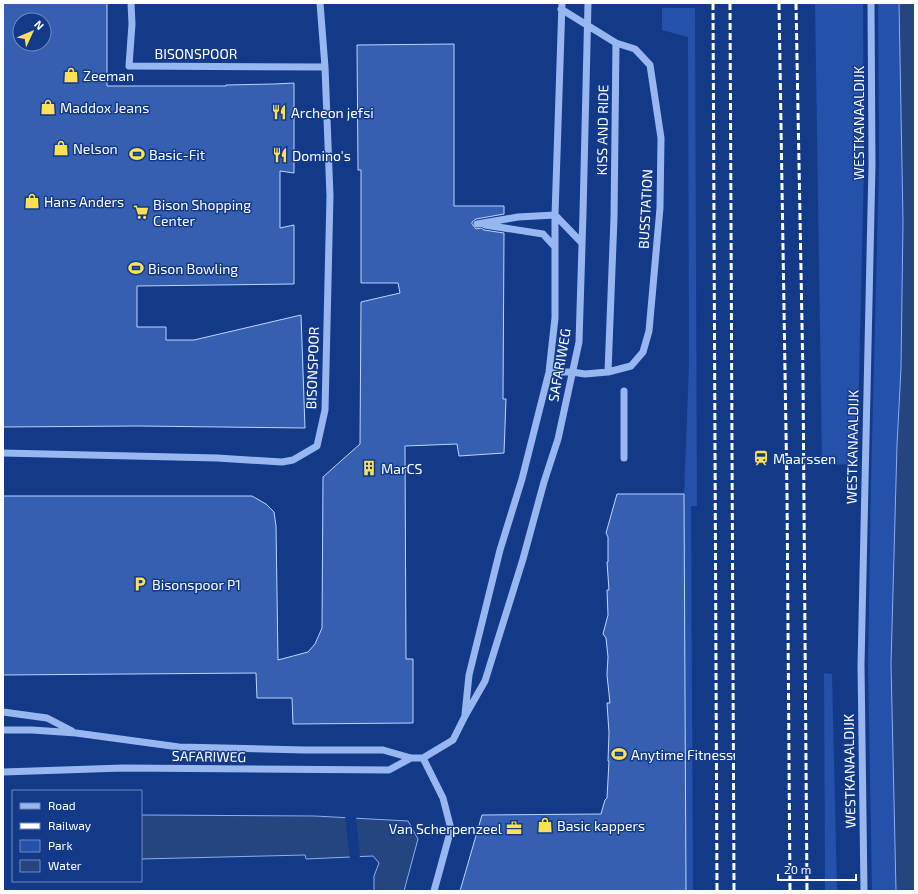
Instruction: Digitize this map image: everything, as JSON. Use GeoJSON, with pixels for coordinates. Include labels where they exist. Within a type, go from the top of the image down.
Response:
{"type":"FeatureCollection","features":[{"type":"Feature","properties":{"kind":"street","name":"BISONSPOOR"},"geometry":{"type":"LineString","coordinates":[[131,3],[132,24],[129,66],[325,67]]}},
{"type":"Feature","properties":{"kind":"street","name":"BISONSPOOR"},"geometry":{"type":"LineString","coordinates":[[3,454],[217,458],[282,462],[293,460],[317,446],[325,410],[330,196],[325,67],[320,3]]}},
{"type":"Feature","properties":{"kind":"street","name":"SAFARIWEG"},"geometry":{"type":"LineString","coordinates":[[3,730],[76,733],[180,747],[383,750],[411,758],[423,758],[453,740],[485,681],[524,559],[544,482],[558,439],[578,342],[588,3]]}},
{"type":"Feature","properties":{"kind":"street","name":"WESTKANAALDIJK"},"geometry":{"type":"LineString","coordinates":[[864,891],[861,666],[872,165],[870,3]]}},
{"type":"Feature","properties":{"kind":"street","name":"SAFARIWEG"},"geometry":{"type":"LineString","coordinates":[[465,716],[469,675],[500,550],[522,479],[549,372],[555,318],[554,246],[561,6]]}},
{"type":"Feature","properties":{"kind":"street","name":"BUSSTATION"},"geometry":{"type":"LineString","coordinates":[[549,372],[572,372],[585,374],[608,372],[631,366],[643,352],[650,331],[660,208],[661,138],[650,65],[635,49],[616,43],[561,6]]}},
{"type":"Feature","properties":{"kind":"street","name":"KISS AND RIDE"},"geometry":{"type":"LineString","coordinates":[[608,372],[614,218],[616,43]]}},
{"type":"Feature","properties":{"kind":"street"},"geometry":{"type":"LineString","coordinates":[[554,246],[543,234],[477,224],[518,217],[555,215],[581,242]]}},
{"type":"Feature","properties":{"kind":"street"},"geometry":{"type":"LineString","coordinates":[[624,391],[624,458]]}},
{"type":"Feature","properties":{"kind":"street"},"geometry":{"type":"LineString","coordinates":[[3,712],[47,718],[76,733]]}},
{"type":"Feature","properties":{"kind":"street","name":"SAFARIWEG"},"geometry":{"type":"LineString","coordinates":[[3,772],[123,768],[389,770],[411,758]]}},
{"type":"Feature","properties":{"kind":"street"},"geometry":{"type":"LineString","coordinates":[[423,758],[443,798],[451,829],[434,891]]}},
{"type":"Feature","properties":{"kind":"green space"},"geometry":{"type":"Polygon","coordinates":[[[815,3],[863,3],[864,165],[857,464],[822,465],[815,3]]]}},
{"type":"Feature","properties":{"kind":"green space"},"geometry":{"type":"Polygon","coordinates":[[[878,3],[899,3],[903,222],[901,368],[897,445],[891,664],[896,891],[872,891],[868,666],[879,165],[878,3]]]}},
{"type":"Feature","properties":{"kind":"green space"},"geometry":{"type":"Polygon","coordinates":[[[662,8],[695,8],[697,506],[691,506],[693,891],[686,891],[684,494],[689,365],[688,37],[662,30],[662,8]]]}},
{"type":"Feature","properties":{"kind":"green space"},"geometry":{"type":"Polygon","coordinates":[[[824,673],[832,674],[837,891],[825,891],[824,673]]]}},
{"type":"Feature","properties":{"kind":"water"},"geometry":{"type":"Polygon","coordinates":[[[899,3],[915,3],[915,891],[896,891],[891,664],[897,445],[901,368],[903,222],[899,3]]]}},
{"type":"Feature","properties":{"kind":"water"},"geometry":{"type":"Polygon","coordinates":[[[142,815],[315,816],[408,821],[418,839],[404,891],[374,891],[374,876],[379,863],[373,856],[306,859],[305,855],[142,859],[142,815]]]}},
{"type":"Feature","properties":{"kind":"pier"},"geometry":{"type":"Polygon","coordinates":[[[345,816],[356,816],[360,859],[350,859],[345,816]]]}},
{"type":"Feature","properties":{"kind":"building","name":"Bison Shopping Center"},"geometry":{"type":"Polygon","coordinates":[[[3,3],[107,3],[107,86],[226,86],[294,83],[294,173],[280,171],[280,228],[294,225],[294,284],[137,286],[137,327],[166,327],[166,340],[194,340],[301,315],[305,428],[138,426],[3,427],[3,3]]]}},
{"type":"Feature","properties":{"kind":"building"},"geometry":{"type":"Polygon","coordinates":[[[454,44],[454,206],[504,206],[504,214],[476,219],[472,222],[472,224],[476,229],[481,228],[484,230],[504,233],[503,399],[506,399],[504,453],[459,456],[457,444],[405,446],[406,659],[413,659],[413,723],[293,724],[292,698],[257,698],[256,673],[3,675],[3,496],[252,496],[266,504],[274,512],[276,526],[278,660],[308,652],[315,644],[322,628],[323,477],[360,444],[361,302],[400,293],[398,283],[361,283],[361,170],[358,170],[357,45],[454,44]]]}},
{"type":"Feature","properties":{"kind":"building"},"geometry":{"type":"Polygon","coordinates":[[[617,494],[684,494],[686,891],[460,891],[482,815],[601,814],[607,798],[609,761],[607,703],[610,703],[607,675],[608,657],[606,638],[603,634],[608,615],[607,590],[609,590],[607,562],[608,537],[606,533],[617,494]]]}},
{"type":"Feature","properties":{"kind":"railway"},"geometry":{"type":"LineString","coordinates":[[713,3],[717,891]]}},
{"type":"Feature","properties":{"kind":"railway"},"geometry":{"type":"LineString","coordinates":[[730,3],[734,891]]}},
{"type":"Feature","properties":{"kind":"railway"},"geometry":{"type":"LineString","coordinates":[[779,3],[787,493],[790,891]]}},
{"type":"Feature","properties":{"kind":"railway"},"geometry":{"type":"LineString","coordinates":[[796,3],[803,378],[807,891]]}},
{"type":"Feature","properties":{"kind":"place","name":"Zeeman"},"geometry":{"type":"Point","coordinates":[71,75]}},
{"type":"Feature","properties":{"kind":"place","name":"Maddox Jeans"},"geometry":{"type":"Point","coordinates":[48,107]}},
{"type":"Feature","properties":{"kind":"place","name":"Archeon jefsi"},"geometry":{"type":"Point","coordinates":[279,112]}},
{"type":"Feature","properties":{"kind":"place","name":"Nelson"},"geometry":{"type":"Point","coordinates":[61,148]}},
{"type":"Feature","properties":{"kind":"place","name":"Basic-Fit"},"geometry":{"type":"Point","coordinates":[137,154]}},
{"type":"Feature","properties":{"kind":"place","name":"Domino's"},"geometry":{"type":"Point","coordinates":[280,155]}},
{"type":"Feature","properties":{"kind":"place","name":"Hans Anders"},"geometry":{"type":"Point","coordinates":[32,201]}},
{"type":"Feature","properties":{"kind":"place","name":"Bison Shopping Center"},"geometry":{"type":"Point","coordinates":[141,212]}},
{"type":"Feature","properties":{"kind":"place","name":"Bison Bowling"},"geometry":{"type":"Point","coordinates":[136,268]}},
{"type":"Feature","properties":{"kind":"place","name":"Maarssen"},"geometry":{"type":"Point","coordinates":[761,458]}},
{"type":"Feature","properties":{"kind":"place","name":"MarCS"},"geometry":{"type":"Point","coordinates":[369,468]}},
{"type":"Feature","properties":{"kind":"place","name":"Bisonspoor P1"},"geometry":{"type":"Point","coordinates":[140,584]}},
{"type":"Feature","properties":{"kind":"place","name":"Anytime Fitness"},"geometry":{"type":"Point","coordinates":[619,754]}},
{"type":"Feature","properties":{"kind":"place","name":"Basic kappers"},"geometry":{"type":"Point","coordinates":[545,825]}},
{"type":"Feature","properties":{"kind":"place","name":"Van Scherpenzeel"},"geometry":{"type":"Point","coordinates":[514,828]}}]}
